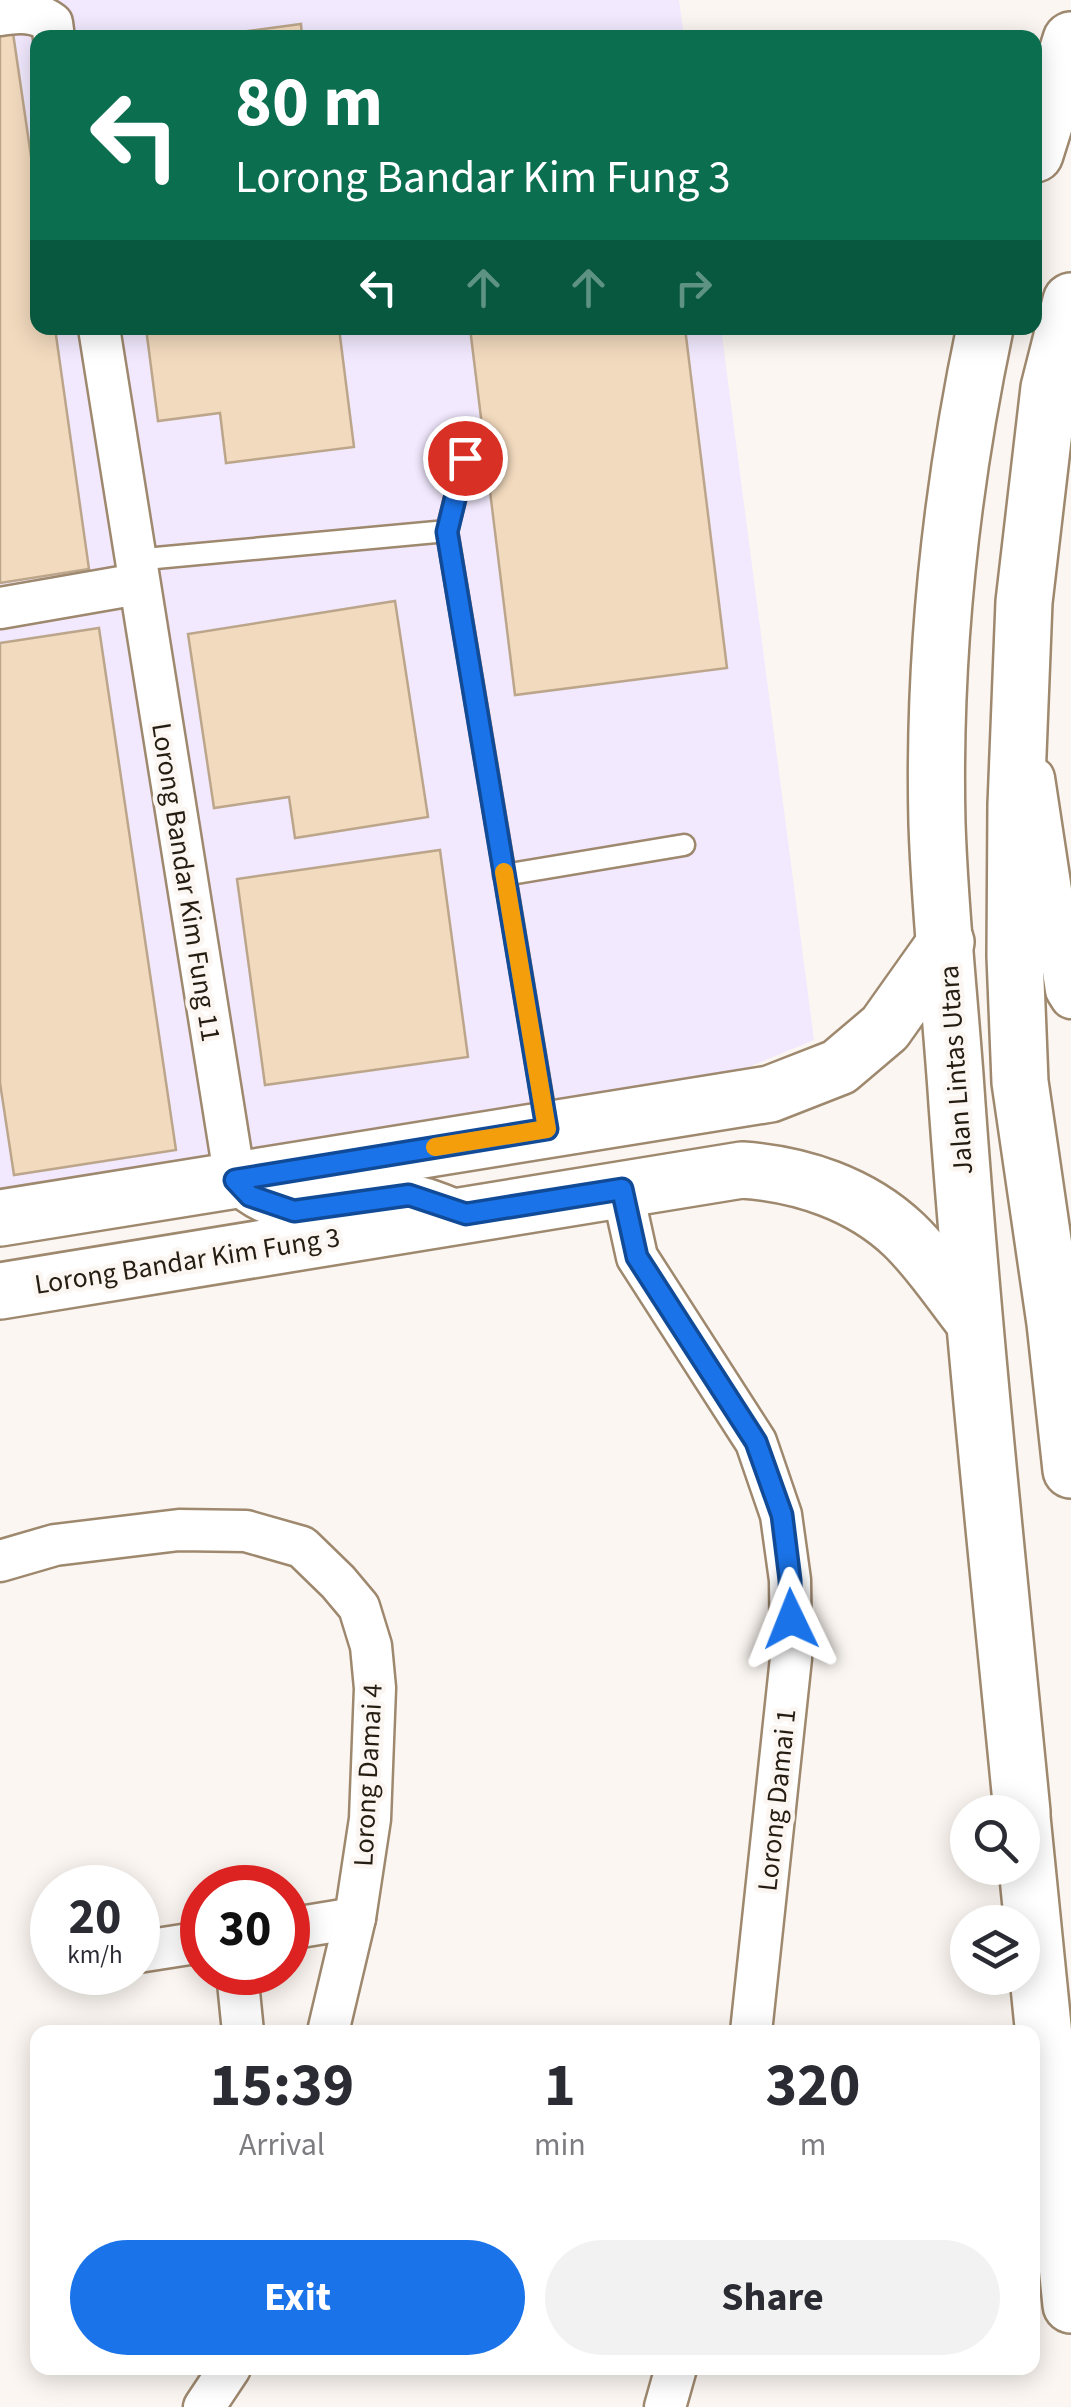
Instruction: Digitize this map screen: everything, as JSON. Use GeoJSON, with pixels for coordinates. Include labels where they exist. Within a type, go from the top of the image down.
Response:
{"type":"FeatureCollection","features":[{"type":"Feature","properties":{"kind":"main road"},"geometry":{"type":"LineString","coordinates":[[1042,132],[1071,40]]}},
{"type":"Feature","properties":{"kind":"main road"},"geometry":{"type":"LineString","coordinates":[[1071,301],[1049,388],[1024,602],[1015,956],[1020,1082],[1055,1323],[1071,1470]]}},
{"type":"Feature","properties":{"kind":"main road","name":"Jalan Lintas Utara"},"geometry":{"type":"LineString","coordinates":[[984,335],[951,529],[940,698],[938,824],[972,1319],[1020,1795]]}},
{"type":"Feature","properties":{"kind":"main road"},"geometry":{"type":"LineString","coordinates":[[0,1218],[770,1094],[838,1066],[884,1028],[946,942]]}},
{"type":"Feature","properties":{"kind":"main road","name":"Lorong Bandar Kim Fung 3"},"geometry":{"type":"LineString","coordinates":[[0,1291],[742,1170],[774,1172],[818,1185],[877,1212],[906,1236],[972,1319]]}},
{"type":"Feature","properties":{"kind":"main road","name":"Jalan Lintas Utara"},"geometry":{"type":"LineString","coordinates":[[1029,1885],[1071,2304]]}},
{"type":"Feature","properties":{"kind":"street"},"geometry":{"type":"LineString","coordinates":[[10,14],[42,16],[52,23],[53,30]]}},
{"type":"Feature","properties":{"kind":"street","name":"Lorong Bandar Kim Fung 11"},"geometry":{"type":"LineString","coordinates":[[100,335],[235,1180]]}},
{"type":"Feature","properties":{"kind":"street"},"geometry":{"type":"LineString","coordinates":[[0,608],[136,572]]}},
{"type":"Feature","properties":{"kind":"street"},"geometry":{"type":"LineString","coordinates":[[1019,706],[1040,805],[1066,990],[1071,998]]}},
{"type":"Feature","properties":{"kind":"street"},"geometry":{"type":"LineString","coordinates":[[235,1180],[250,1196],[294,1211],[409,1195],[466,1214]]}},
{"type":"Feature","properties":{"kind":"street","name":"Lorong Damai 1"},"geometry":{"type":"LineString","coordinates":[[622,1189],[637,1257],[756,1442],[782,1515],[790,1580],[791,1658],[752,2025]]}},
{"type":"Feature","properties":{"kind":"street"},"geometry":{"type":"LineString","coordinates":[[1055,1323],[1071,1270]]}},
{"type":"Feature","properties":{"kind":"street","name":"Lorong Damai 4"},"geometry":{"type":"LineString","coordinates":[[0,1561],[55,1544],[179,1530],[246,1531],[302,1547],[359,1608],[371,1646],[374,1688],[370,1819],[355,1918],[330,2025]]}},
{"type":"Feature","properties":{"kind":"street"},"geometry":{"type":"LineString","coordinates":[[310,1925],[355,1918]]}},
{"type":"Feature","properties":{"kind":"street"},"geometry":{"type":"LineString","coordinates":[[239,1995],[242,2025]]}},
{"type":"Feature","properties":{"kind":"street"},"geometry":{"type":"LineString","coordinates":[[204,2407],[225,2375]]}},
{"type":"Feature","properties":{"kind":"street"},"geometry":{"type":"LineString","coordinates":[[666,2407],[674,2375]]}},
{"type":"Feature","properties":{"kind":"lane"},"geometry":{"type":"LineString","coordinates":[[465,458],[447,532],[547,1129]]}},
{"type":"Feature","properties":{"kind":"lane"},"geometry":{"type":"LineString","coordinates":[[136,572],[447,532]]}},
{"type":"Feature","properties":{"kind":"lane"},"geometry":{"type":"LineString","coordinates":[[504,875],[684,845]]}},
{"type":"Feature","properties":{"kind":"shaded area"},"geometry":{"type":"Polygon","coordinates":[[[0,0],[679,0],[683,30],[30,30],[30,335],[722,335],[814,1040],[737,1072],[0,1204],[0,0]]]}},
{"type":"Feature","properties":{"kind":"building"},"geometry":{"type":"Polygon","coordinates":[[[301,24],[301,30],[255,30],[301,24]]]}},
{"type":"Feature","properties":{"kind":"building"},"geometry":{"type":"Polygon","coordinates":[[[13,33],[30,149],[30,335],[56,335],[89,569],[0,583],[0,35],[13,33]]]}},
{"type":"Feature","properties":{"kind":"building"},"geometry":{"type":"Polygon","coordinates":[[[147,335],[340,335],[354,447],[226,463],[220,413],[158,421],[147,335]]]}},
{"type":"Feature","properties":{"kind":"building"},"geometry":{"type":"Polygon","coordinates":[[[471,335],[686,335],[727,668],[515,695],[471,335]]]}},
{"type":"Feature","properties":{"kind":"building"},"geometry":{"type":"Polygon","coordinates":[[[395,601],[428,817],[295,838],[289,797],[214,808],[188,634],[395,601]]]}},
{"type":"Feature","properties":{"kind":"building"},"geometry":{"type":"Polygon","coordinates":[[[99,628],[176,1150],[14,1175],[0,1083],[0,643],[99,628]]]}},
{"type":"Feature","properties":{"kind":"building"},"geometry":{"type":"Polygon","coordinates":[[[440,850],[468,1057],[265,1085],[237,879],[440,850]]]}},
{"type":"Feature","properties":{"kind":"slow traffic"},"geometry":{"type":"LineString","coordinates":[[435,1147],[547,1129],[504,872]]}},
{"type":"Feature","properties":{"kind":"route"},"geometry":{"type":"LineString","coordinates":[[465,458],[447,532],[547,1129],[235,1180],[250,1196],[294,1211],[409,1195],[466,1214],[622,1189],[637,1257],[756,1442],[782,1515],[791,1619]]}}]}
